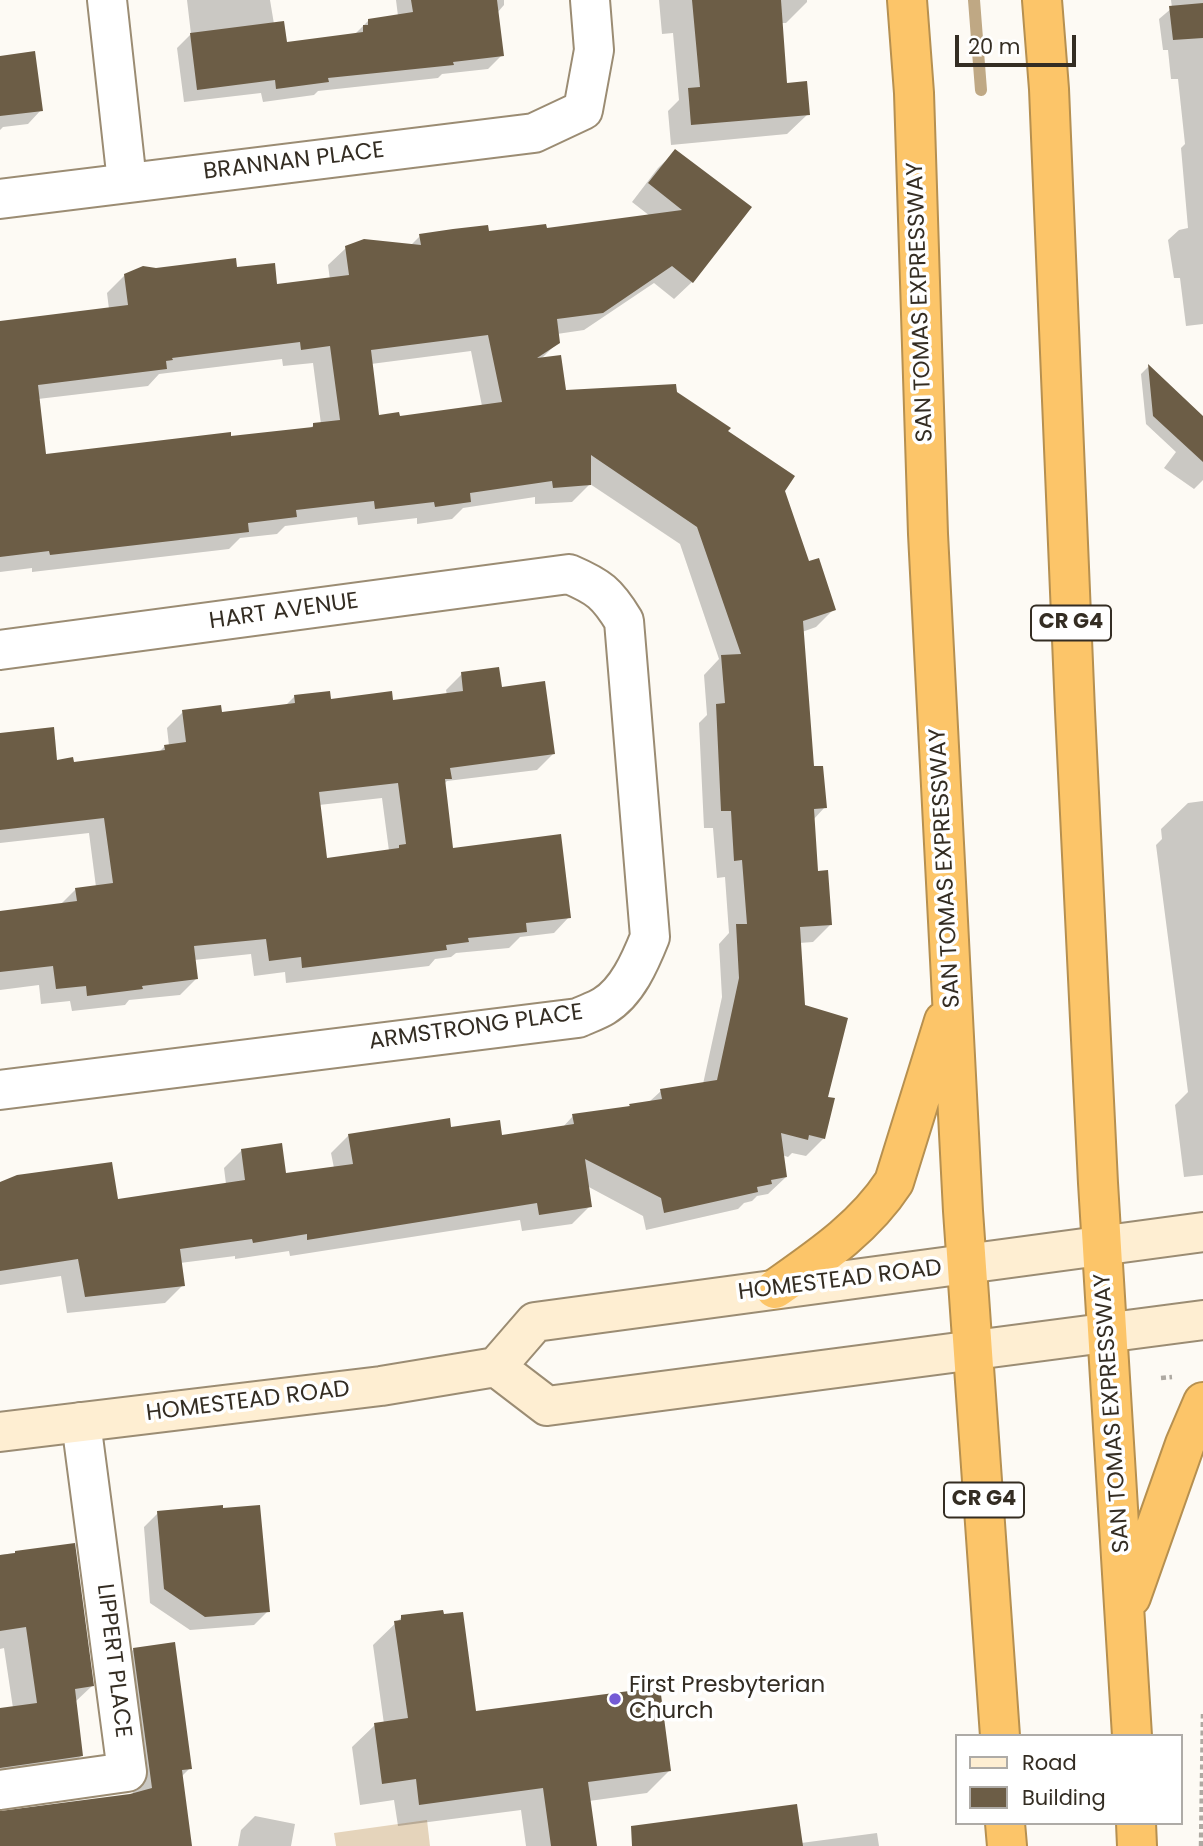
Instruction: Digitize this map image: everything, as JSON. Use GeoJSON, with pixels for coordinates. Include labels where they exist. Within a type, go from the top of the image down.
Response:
{"type":"FeatureCollection","features":[{"type":"Feature","properties":{"kind":"highway","name":"SAN TOMAS EXPRESSWAY"},"geometry":{"type":"LineString","coordinates":[[907,0],[914,93],[928,534],[966,1265],[1000,1734]]}},
{"type":"Feature","properties":{"kind":"highway","name":"SAN TOMAS EXPRESSWAY"},"geometry":{"type":"LineString","coordinates":[[1042,0],[1049,89],[1075,711],[1132,1734]]}},
{"type":"Feature","properties":{"kind":"highway"},"geometry":{"type":"LineString","coordinates":[[775,1289],[834,1246],[860,1223],[894,1182],[952,992]]}},
{"type":"Feature","properties":{"kind":"highway"},"geometry":{"type":"LineString","coordinates":[[1126,1613],[1185,1444],[1203,1402]]}},
{"type":"Feature","properties":{"kind":"highway"},"geometry":{"type":"LineString","coordinates":[[1005,1825],[1007,1846]]}},
{"type":"Feature","properties":{"kind":"highway"},"geometry":{"type":"LineString","coordinates":[[1136,1825],[1137,1846]]}},
{"type":"Feature","properties":{"kind":"main road","name":"HOMESTEAD ROAD"},"geometry":{"type":"LineString","coordinates":[[0,1433],[381,1386],[496,1367],[535,1322],[1203,1232]]}},
{"type":"Feature","properties":{"kind":"main road"},"geometry":{"type":"LineString","coordinates":[[496,1367],[547,1406],[1203,1320]]}},
{"type":"Feature","properties":{"kind":"street"},"geometry":{"type":"LineString","coordinates":[[107,0],[127,182]]}},
{"type":"Feature","properties":{"kind":"street","name":"BRANNAN PLACE"},"geometry":{"type":"LineString","coordinates":[[0,199],[534,133],[583,110],[594,50],[590,0]]}},
{"type":"Feature","properties":{"kind":"street","name":"HART AVENUE"},"geometry":{"type":"LineString","coordinates":[[0,650],[569,574]]}},
{"type":"Feature","properties":{"kind":"street","name":"ARMSTRONG PLACE"},"geometry":{"type":"LineString","coordinates":[[0,1090],[578,1018],[606,1005],[633,974],[650,937],[624,621],[610,598],[586,581],[569,574]]}},
{"type":"Feature","properties":{"kind":"street","name":"LIPPERT PLACE"},"geometry":{"type":"LineString","coordinates":[[0,1790],[127,1772],[81,1422]]}},
{"type":"Feature","properties":{"kind":"path"},"geometry":{"type":"LineString","coordinates":[[1200,1846],[1203,1714]]}},
{"type":"Feature","properties":{"kind":"shaded area"},"geometry":{"type":"Polygon","coordinates":[[[427,1820],[430,1846],[336,1846],[334,1833],[427,1820]]]}},
{"type":"Feature","properties":{"kind":"building"},"geometry":{"type":"Polygon","coordinates":[[[411,0],[497,0],[504,56],[453,62],[454,65],[328,78],[329,82],[276,89],[275,80],[197,90],[190,33],[284,21],[287,42],[363,32],[363,25],[368,25],[368,19],[413,12],[411,0]]]}},
{"type":"Feature","properties":{"kind":"building"},"geometry":{"type":"Polygon","coordinates":[[[692,0],[781,0],[787,83],[807,81],[810,115],[691,125],[688,88],[700,87],[692,0]]]}},
{"type":"Feature","properties":{"kind":"building"},"geometry":{"type":"Polygon","coordinates":[[[1203,3],[1203,38],[1173,40],[1169,6],[1203,3]]]}},
{"type":"Feature","properties":{"kind":"building"},"geometry":{"type":"Polygon","coordinates":[[[35,51],[43,111],[0,116],[0,56],[35,51]]]}},
{"type":"Feature","properties":{"kind":"building"},"geometry":{"type":"Polygon","coordinates":[[[675,149],[752,207],[693,283],[672,266],[603,313],[557,319],[560,343],[537,358],[561,355],[566,390],[676,384],[677,392],[731,428],[728,431],[795,476],[785,491],[809,561],[819,558],[836,610],[803,621],[814,766],[823,766],[827,808],[814,809],[818,871],[828,870],[832,925],[800,927],[805,1005],[848,1018],[828,1097],[835,1098],[825,1139],[809,1135],[808,1140],[781,1133],[787,1177],[771,1180],[772,1184],[757,1187],[758,1192],[664,1213],[661,1198],[585,1159],[592,1207],[539,1215],[537,1203],[307,1240],[307,1234],[253,1243],[252,1239],[180,1249],[185,1286],[85,1297],[78,1259],[0,1271],[0,1182],[17,1175],[112,1162],[118,1199],[245,1180],[241,1149],[282,1143],[286,1173],[353,1164],[348,1134],[450,1118],[451,1127],[500,1120],[502,1135],[574,1124],[572,1114],[662,1099],[660,1089],[717,1080],[739,978],[736,924],[747,924],[742,860],[734,861],[731,811],[721,811],[716,704],[725,703],[721,655],[741,654],[697,527],[591,455],[591,485],[553,488],[552,481],[470,493],[471,502],[435,507],[434,502],[375,509],[374,501],[296,510],[297,517],[248,523],[249,532],[50,555],[49,551],[0,557],[0,321],[128,305],[124,274],[143,266],[156,268],[236,258],[237,267],[275,263],[277,284],[349,275],[345,246],[364,239],[421,245],[419,234],[453,229],[488,225],[489,231],[546,224],[547,228],[682,210],[648,183],[675,149]],[[488,335],[371,350],[379,415],[399,412],[400,416],[502,402],[488,335]],[[300,342],[172,358],[173,360],[166,361],[167,369],[38,385],[46,454],[231,432],[231,436],[313,427],[313,423],[340,420],[330,346],[301,350],[300,342]]]}},
{"type":"Feature","properties":{"kind":"building"},"geometry":{"type":"Polygon","coordinates":[[[1148,364],[1203,416],[1203,462],[1153,416],[1148,364]]]}},
{"type":"Feature","properties":{"kind":"building"},"geometry":{"type":"Polygon","coordinates":[[[499,667],[502,687],[545,681],[555,754],[450,768],[452,779],[445,779],[453,848],[561,834],[571,918],[526,923],[527,932],[468,938],[469,942],[446,945],[447,950],[302,968],[301,957],[269,961],[266,939],[194,946],[198,979],[87,996],[86,986],[56,989],[53,966],[0,972],[0,911],[77,901],[75,888],[113,883],[104,818],[0,830],[0,733],[54,727],[57,760],[73,757],[74,762],[165,750],[164,745],[186,742],[182,710],[221,705],[222,712],[295,703],[294,695],[330,691],[331,699],[392,691],[393,700],[463,691],[461,672],[499,667]],[[398,783],[319,792],[327,858],[399,848],[399,845],[406,844],[398,783]]]}},
{"type":"Feature","properties":{"kind":"building"},"geometry":{"type":"Polygon","coordinates":[[[223,1505],[223,1508],[260,1505],[270,1612],[205,1617],[164,1589],[157,1511],[223,1505]]]}},
{"type":"Feature","properties":{"kind":"building"},"geometry":{"type":"Polygon","coordinates":[[[75,1543],[94,1686],[75,1689],[83,1756],[0,1768],[0,1708],[37,1703],[26,1627],[0,1631],[0,1555],[75,1543]]]}},
{"type":"Feature","properties":{"kind":"building","name":"First Presbyterian Church"},"geometry":{"type":"Polygon","coordinates":[[[443,1610],[444,1614],[463,1612],[476,1711],[660,1687],[671,1771],[588,1782],[597,1846],[551,1846],[543,1788],[419,1805],[416,1779],[382,1784],[374,1723],[408,1718],[394,1621],[401,1620],[401,1615],[443,1610]]]}},
{"type":"Feature","properties":{"kind":"building"},"geometry":{"type":"Polygon","coordinates":[[[175,1642],[192,1769],[182,1770],[192,1846],[0,1846],[0,1811],[130,1794],[152,1788],[133,1648],[175,1642]]]}},
{"type":"Feature","properties":{"kind":"building"},"geometry":{"type":"Polygon","coordinates":[[[797,1804],[803,1846],[632,1846],[631,1826],[797,1804]]]}},
{"type":"Feature","properties":{"kind":"waterway"},"geometry":{"type":"LineString","coordinates":[[974,0],[981,90]]}},
{"type":"Feature","properties":{"kind":"place","name":"First Presbyterian Church"},"geometry":{"type":"Point","coordinates":[615,1699]}}]}
